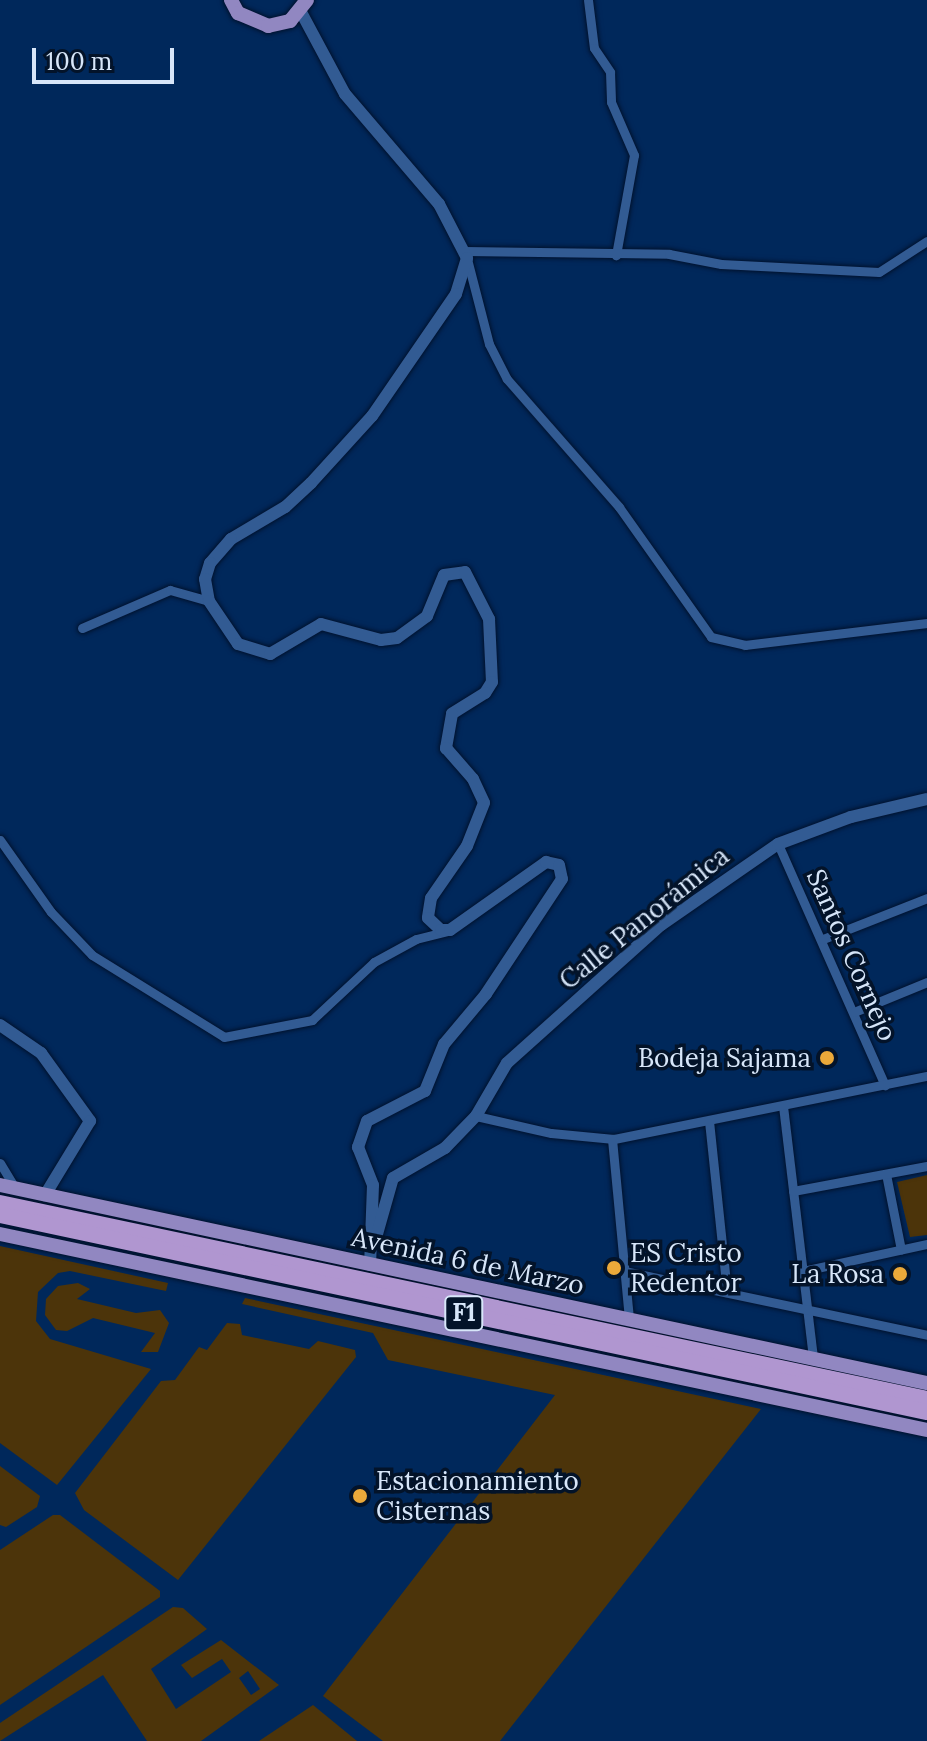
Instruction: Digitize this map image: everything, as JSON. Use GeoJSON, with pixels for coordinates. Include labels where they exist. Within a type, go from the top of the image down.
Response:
{"type":"FeatureCollection","features":[{"type":"Feature","properties":{"kind":"highway","name":"Avenida 6 de Marzo"},"geometry":{"type":"LineString","coordinates":[[0,1203],[927,1399]]}},
{"type":"Feature","properties":{"kind":"highway","name":"Avenida 6 de Marzo"},"geometry":{"type":"LineString","coordinates":[[0,1215],[927,1412]]}},
{"type":"Feature","properties":{"kind":"main road"},"geometry":{"type":"LineString","coordinates":[[231,0],[238,13],[268,26],[290,21],[304,6]]}},
{"type":"Feature","properties":{"kind":"main road","name":"Avenida 6 de Marzo"},"geometry":{"type":"LineString","coordinates":[[8,1186],[927,1383]]}},
{"type":"Feature","properties":{"kind":"main road"},"geometry":{"type":"LineString","coordinates":[[0,1234],[927,1430]]}},
{"type":"Feature","properties":{"kind":"street"},"geometry":{"type":"LineString","coordinates":[[588,0],[594,48],[610,72],[611,102],[634,155],[616,255]]}},
{"type":"Feature","properties":{"kind":"street"},"geometry":{"type":"LineString","coordinates":[[304,6],[345,94],[439,204],[466,254],[489,344],[507,379],[619,507],[711,637],[745,645],[927,623]]}},
{"type":"Feature","properties":{"kind":"street"},"geometry":{"type":"LineString","coordinates":[[466,254],[669,254],[721,264],[879,272],[927,241]]}},
{"type":"Feature","properties":{"kind":"street"},"geometry":{"type":"LineString","coordinates":[[450,930],[441,930],[428,918],[431,898],[467,846],[484,803],[473,779],[446,748],[452,714],[485,693],[492,682],[489,619],[474,582],[465,572],[444,575],[427,616],[397,638],[381,640],[321,624],[270,654],[238,644],[209,601],[205,579],[210,563],[231,539],[302,491],[372,416],[456,294],[466,254]]}},
{"type":"Feature","properties":{"kind":"street"},"geometry":{"type":"LineString","coordinates":[[82,628],[170,590],[209,601]]}},
{"type":"Feature","properties":{"kind":"street","name":"Calle Panorámica"},"geometry":{"type":"LineString","coordinates":[[370,1265],[393,1178],[445,1148],[476,1116],[507,1063],[613,966],[719,881],[778,844],[851,817],[925,804]]}},
{"type":"Feature","properties":{"kind":"street"},"geometry":{"type":"LineString","coordinates":[[0,840],[51,912],[92,955],[224,1037],[312,1020],[374,962],[416,939],[450,930],[546,862],[559,865],[562,879],[555,898],[444,1044],[425,1091],[379,1111],[360,1135],[358,1147],[373,1185],[370,1265]]}},
{"type":"Feature","properties":{"kind":"street","name":"Santos Cornejo"},"geometry":{"type":"LineString","coordinates":[[778,844],[823,939],[885,1085]]}},
{"type":"Feature","properties":{"kind":"street"},"geometry":{"type":"LineString","coordinates":[[823,939],[927,898]]}},
{"type":"Feature","properties":{"kind":"street"},"geometry":{"type":"LineString","coordinates":[[854,1012],[927,982]]}},
{"type":"Feature","properties":{"kind":"street"},"geometry":{"type":"LineString","coordinates":[[0,1025],[41,1053],[90,1121],[45,1195]]}},
{"type":"Feature","properties":{"kind":"street"},"geometry":{"type":"LineString","coordinates":[[476,1116],[551,1133],[612,1139],[927,1076]]}},
{"type":"Feature","properties":{"kind":"street"},"geometry":{"type":"LineString","coordinates":[[783,1106],[813,1359]]}},
{"type":"Feature","properties":{"kind":"street"},"geometry":{"type":"LineString","coordinates":[[709,1121],[727,1292]]}},
{"type":"Feature","properties":{"kind":"street"},"geometry":{"type":"LineString","coordinates":[[612,1139],[629,1319]]}},
{"type":"Feature","properties":{"kind":"street"},"geometry":{"type":"LineString","coordinates":[[0,1163],[8,1186]]}},
{"type":"Feature","properties":{"kind":"street"},"geometry":{"type":"LineString","coordinates":[[793,1191],[927,1166]]}},
{"type":"Feature","properties":{"kind":"street"},"geometry":{"type":"LineString","coordinates":[[886,1174],[901,1250]]}},
{"type":"Feature","properties":{"kind":"street"},"geometry":{"type":"LineString","coordinates":[[803,1271],[927,1244]]}},
{"type":"Feature","properties":{"kind":"street"},"geometry":{"type":"LineString","coordinates":[[624,1271],[927,1335]]}},
{"type":"Feature","properties":{"kind":"shaded area"},"geometry":{"type":"Polygon","coordinates":[[[927,1175],[927,1235],[910,1237],[897,1182],[927,1175]]]}},
{"type":"Feature","properties":{"kind":"shaded area"},"geometry":{"type":"Polygon","coordinates":[[[0,1246],[168,1283],[166,1291],[70,1271],[58,1273],[38,1292],[36,1321],[50,1339],[151,1369],[57,1485],[0,1443],[0,1246]]]}},
{"type":"Feature","properties":{"kind":"shaded area"},"geometry":{"type":"Polygon","coordinates":[[[78,1283],[90,1289],[77,1299],[136,1313],[160,1310],[169,1323],[158,1352],[141,1352],[155,1333],[93,1318],[67,1331],[56,1330],[45,1315],[46,1299],[58,1286],[78,1283]]]}},
{"type":"Feature","properties":{"kind":"shaded area"},"geometry":{"type":"Polygon","coordinates":[[[245,1298],[761,1409],[500,1741],[383,1741],[323,1696],[555,1395],[388,1360],[373,1333],[242,1304],[245,1298]]]}},
{"type":"Feature","properties":{"kind":"shaded area"},"geometry":{"type":"Polygon","coordinates":[[[227,1323],[240,1324],[242,1335],[309,1349],[318,1341],[355,1350],[356,1357],[178,1580],[84,1510],[75,1493],[161,1381],[175,1380],[199,1347],[207,1350],[227,1323]]]}},
{"type":"Feature","properties":{"kind":"shaded area"},"geometry":{"type":"Polygon","coordinates":[[[0,1466],[40,1496],[37,1507],[6,1527],[0,1525],[0,1466]]]}},
{"type":"Feature","properties":{"kind":"shaded area"},"geometry":{"type":"Polygon","coordinates":[[[53,1515],[60,1515],[160,1591],[160,1597],[0,1705],[0,1550],[53,1515]]]}},
{"type":"Feature","properties":{"kind":"shaded area"},"geometry":{"type":"Polygon","coordinates":[[[173,1607],[183,1608],[207,1629],[151,1669],[176,1709],[231,1672],[222,1659],[192,1678],[181,1665],[221,1640],[279,1685],[201,1741],[147,1741],[103,1675],[0,1741],[0,1723],[173,1607]],[[248,1671],[239,1678],[251,1695],[260,1689],[248,1671]]]}},
{"type":"Feature","properties":{"kind":"shaded area"},"geometry":{"type":"Polygon","coordinates":[[[313,1705],[357,1741],[259,1741],[313,1705]]]}},
{"type":"Feature","properties":{"kind":"place","name":"Bodeja Sajama"},"geometry":{"type":"Point","coordinates":[827,1058]}},
{"type":"Feature","properties":{"kind":"place","name":"ES Cristo Redentor"},"geometry":{"type":"Point","coordinates":[614,1268]}},
{"type":"Feature","properties":{"kind":"place","name":"La Rosa"},"geometry":{"type":"Point","coordinates":[900,1274]}},
{"type":"Feature","properties":{"kind":"place","name":"Estacionamiento Cisternas"},"geometry":{"type":"Point","coordinates":[360,1496]}}]}
